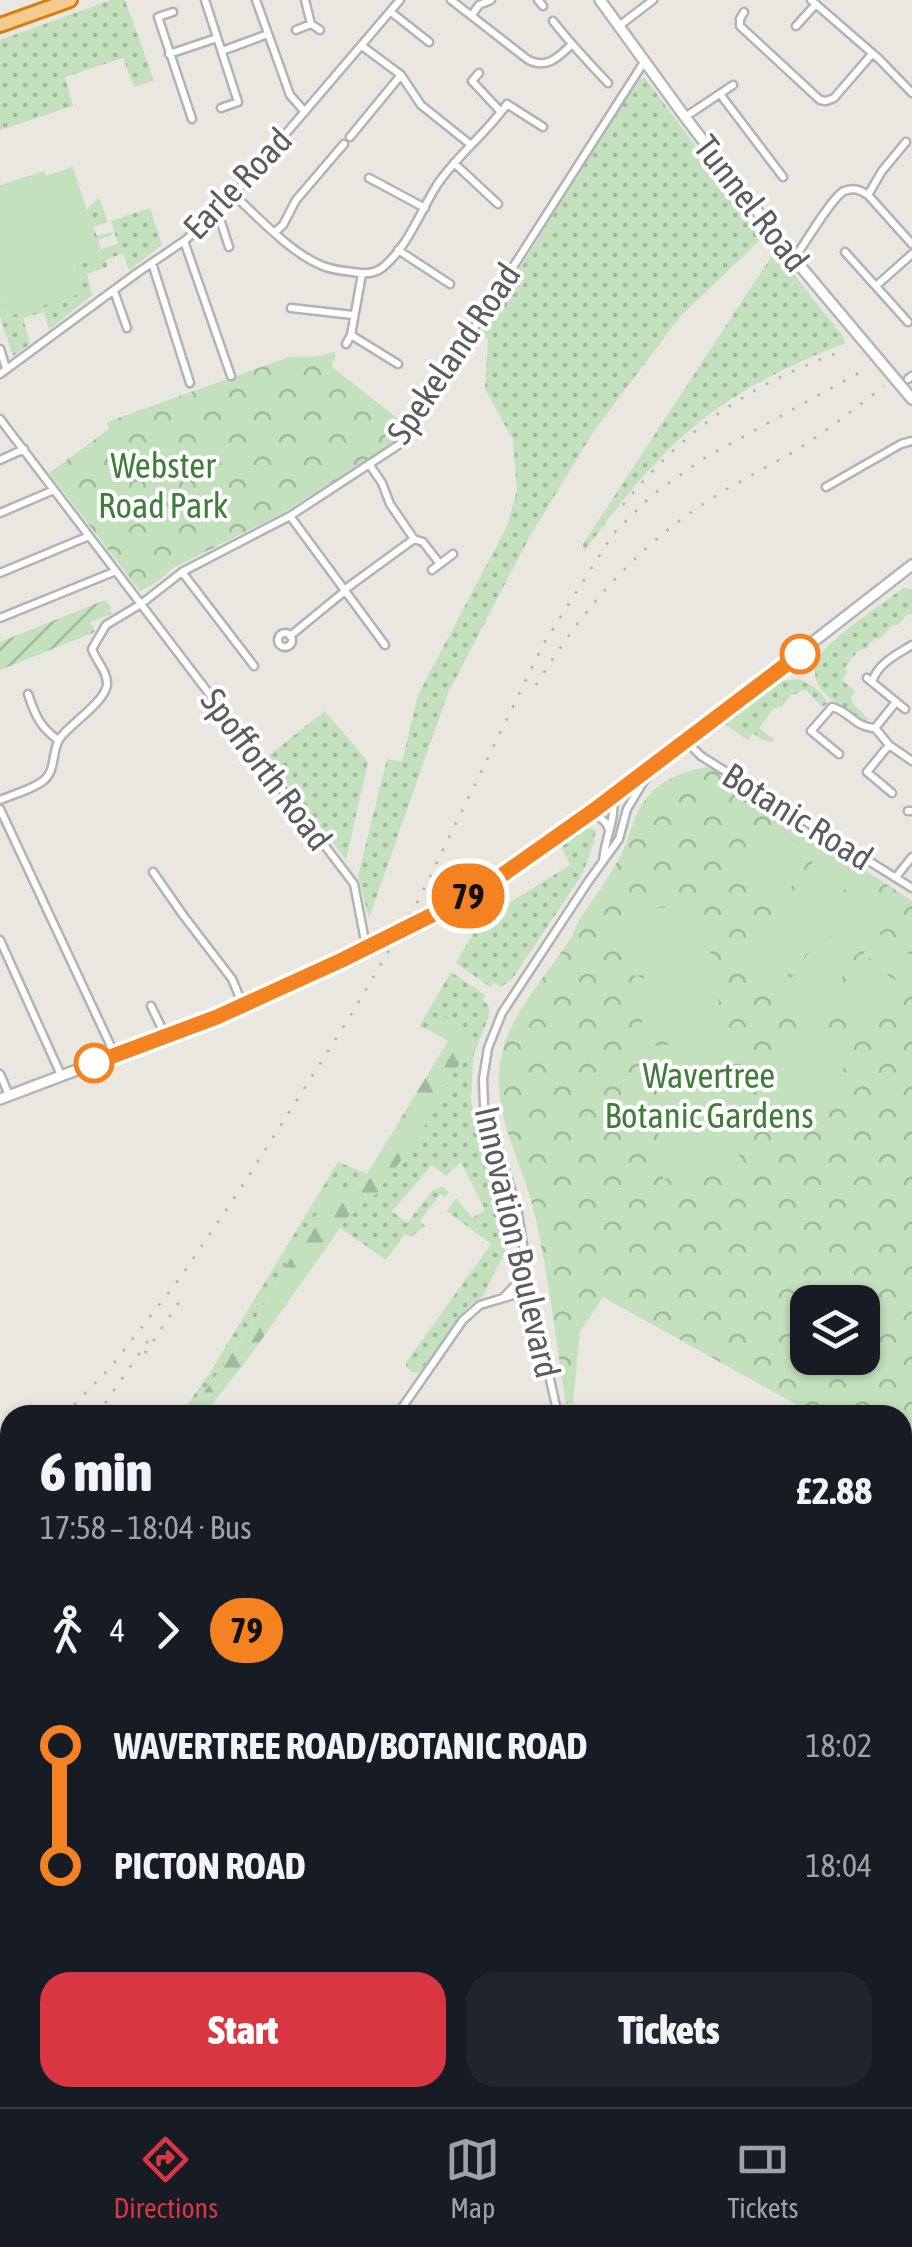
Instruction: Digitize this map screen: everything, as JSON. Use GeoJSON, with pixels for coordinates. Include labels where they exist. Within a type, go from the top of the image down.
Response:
{"type":"FeatureCollection","features":[{"type":"Feature","properties":{"kind":"highway"},"geometry":{"type":"LineString","coordinates":[[0,25],[29,7],[70,0]]}},
{"type":"Feature","properties":{"kind":"main road","name":"Tunnel Road"},"geometry":{"type":"LineString","coordinates":[[600,0],[793,257],[912,399]]}},
{"type":"Feature","properties":{"kind":"main road"},"geometry":{"type":"LineString","coordinates":[[5,1097],[243,1005],[458,902],[593,811],[912,566]]}},
{"type":"Feature","properties":{"kind":"street"},"geometry":{"type":"LineString","coordinates":[[205,0],[238,102],[221,108]]}},
{"type":"Feature","properties":{"kind":"street"},"geometry":{"type":"LineString","coordinates":[[256,0],[290,95],[305,112]]}},
{"type":"Feature","properties":{"kind":"street"},"geometry":{"type":"LineString","coordinates":[[305,0],[310,24],[320,30]]}},
{"type":"Feature","properties":{"kind":"street","name":"Earle Road"},"geometry":{"type":"LineString","coordinates":[[3,371],[218,213],[400,0]]}},
{"type":"Feature","properties":{"kind":"street"},"geometry":{"type":"LineString","coordinates":[[451,0],[538,65],[546,64],[572,45]]}},
{"type":"Feature","properties":{"kind":"street"},"geometry":{"type":"LineString","coordinates":[[472,15],[479,5],[491,0]]}},
{"type":"Feature","properties":{"kind":"street"},"geometry":{"type":"LineString","coordinates":[[619,26],[653,0]]}},
{"type":"Feature","properties":{"kind":"street"},"geometry":{"type":"LineString","coordinates":[[796,26],[813,2],[912,93]]}},
{"type":"Feature","properties":{"kind":"street"},"geometry":{"type":"LineString","coordinates":[[173,12],[158,17],[192,120]]}},
{"type":"Feature","properties":{"kind":"street"},"geometry":{"type":"LineString","coordinates":[[391,12],[430,42]]}},
{"type":"Feature","properties":{"kind":"street"},"geometry":{"type":"LineString","coordinates":[[744,12],[740,26],[820,100],[834,98],[875,57]]}},
{"type":"Feature","properties":{"kind":"street"},"geometry":{"type":"LineString","coordinates":[[553,21],[608,83]]}},
{"type":"Feature","properties":{"kind":"street"},"geometry":{"type":"LineString","coordinates":[[296,30],[310,24]]}},
{"type":"Feature","properties":{"kind":"street"},"geometry":{"type":"LineString","coordinates":[[222,51],[268,34]]}},
{"type":"Feature","properties":{"kind":"street"},"geometry":{"type":"LineString","coordinates":[[169,54],[217,38]]}},
{"type":"Feature","properties":{"kind":"street"},"geometry":{"type":"LineString","coordinates":[[362,46],[401,76],[421,105],[468,148]]}},
{"type":"Feature","properties":{"kind":"street","name":"Spekeland Road"},"geometry":{"type":"LineString","coordinates":[[58,740],[102,695],[107,684],[105,671],[92,649],[106,625],[182,572],[290,516],[400,444],[645,61]]}},
{"type":"Feature","properties":{"kind":"street"},"geometry":{"type":"LineString","coordinates":[[600,74],[610,65]]}},
{"type":"Feature","properties":{"kind":"street"},"geometry":{"type":"LineString","coordinates":[[478,73],[472,81],[504,108],[544,127]]}},
{"type":"Feature","properties":{"kind":"street"},"geometry":{"type":"LineString","coordinates":[[350,137],[401,76]]}},
{"type":"Feature","properties":{"kind":"street"},"geometry":{"type":"LineString","coordinates":[[686,117],[732,85]]}},
{"type":"Feature","properties":{"kind":"street"},"geometry":{"type":"LineString","coordinates":[[720,94],[783,177]]}},
{"type":"Feature","properties":{"kind":"street"},"geometry":{"type":"LineString","coordinates":[[234,195],[320,266],[362,274],[375,272],[398,250],[454,163],[504,108]]}},
{"type":"Feature","properties":{"kind":"street"},"geometry":{"type":"LineString","coordinates":[[868,195],[906,142]]}},
{"type":"Feature","properties":{"kind":"street"},"geometry":{"type":"LineString","coordinates":[[276,232],[296,200],[344,144]]}},
{"type":"Feature","properties":{"kind":"street"},"geometry":{"type":"LineString","coordinates":[[776,168],[785,160]]}},
{"type":"Feature","properties":{"kind":"street"},"geometry":{"type":"LineString","coordinates":[[454,163],[498,204]]}},
{"type":"Feature","properties":{"kind":"street"},"geometry":{"type":"LineString","coordinates":[[882,171],[890,178]]}},
{"type":"Feature","properties":{"kind":"street"},"geometry":{"type":"LineString","coordinates":[[369,178],[425,208]]}},
{"type":"Feature","properties":{"kind":"street"},"geometry":{"type":"LineString","coordinates":[[793,257],[838,195],[852,189],[868,195],[912,244]]}},
{"type":"Feature","properties":{"kind":"street"},"geometry":{"type":"LineString","coordinates":[[218,213],[228,246]]}},
{"type":"Feature","properties":{"kind":"street"},"geometry":{"type":"LineString","coordinates":[[184,241],[231,376]]}},
{"type":"Feature","properties":{"kind":"street"},"geometry":{"type":"LineString","coordinates":[[398,250],[450,284]]}},
{"type":"Feature","properties":{"kind":"street"},"geometry":{"type":"LineString","coordinates":[[845,252],[908,322]]}},
{"type":"Feature","properties":{"kind":"street"},"geometry":{"type":"LineString","coordinates":[[876,286],[912,254]]}},
{"type":"Feature","properties":{"kind":"street"},"geometry":{"type":"LineString","coordinates":[[152,262],[190,383]]}},
{"type":"Feature","properties":{"kind":"street"},"geometry":{"type":"LineString","coordinates":[[346,344],[362,274]]}},
{"type":"Feature","properties":{"kind":"street"},"geometry":{"type":"LineString","coordinates":[[114,290],[127,328]]}},
{"type":"Feature","properties":{"kind":"street"},"geometry":{"type":"LineString","coordinates":[[292,308],[353,315]]}},
{"type":"Feature","properties":{"kind":"street"},"geometry":{"type":"LineString","coordinates":[[351,334],[398,364]]}},
{"type":"Feature","properties":{"kind":"street"},"geometry":{"type":"LineString","coordinates":[[0,348],[3,371]]}},
{"type":"Feature","properties":{"kind":"street","name":"Spofforth Road"},"geometry":{"type":"LineString","coordinates":[[0,418],[354,884],[367,947]]}},
{"type":"Feature","properties":{"kind":"street"},"geometry":{"type":"LineString","coordinates":[[826,487],[912,441]]}},
{"type":"Feature","properties":{"kind":"street"},"geometry":{"type":"LineString","coordinates":[[0,460],[24,450]]}},
{"type":"Feature","properties":{"kind":"street"},"geometry":{"type":"LineString","coordinates":[[369,464],[414,539],[423,542],[440,564]]}},
{"type":"Feature","properties":{"kind":"street"},"geometry":{"type":"LineString","coordinates":[[0,513],[54,490]]}},
{"type":"Feature","properties":{"kind":"street"},"geometry":{"type":"LineString","coordinates":[[290,516],[385,645]]}},
{"type":"Feature","properties":{"kind":"street"},"geometry":{"type":"LineString","coordinates":[[0,573],[89,536]]}},
{"type":"Feature","properties":{"kind":"street"},"geometry":{"type":"LineString","coordinates":[[290,636],[414,539]]}},
{"type":"Feature","properties":{"kind":"street"},"geometry":{"type":"LineString","coordinates":[[432,570],[453,554]]}},
{"type":"Feature","properties":{"kind":"street"},"geometry":{"type":"LineString","coordinates":[[0,618],[116,572]]}},
{"type":"Feature","properties":{"kind":"street"},"geometry":{"type":"LineString","coordinates":[[182,572],[254,666]]}},
{"type":"Feature","properties":{"kind":"street"},"geometry":{"type":"LineString","coordinates":[[906,709],[870,680],[884,663],[912,644]]}},
{"type":"Feature","properties":{"kind":"street"},"geometry":{"type":"LineString","coordinates":[[0,800],[42,782],[51,773],[58,740],[37,720],[28,694]]}},
{"type":"Feature","properties":{"kind":"street"},"geometry":{"type":"LineString","coordinates":[[874,728],[896,701]]}},
{"type":"Feature","properties":{"kind":"street"},"geometry":{"type":"LineString","coordinates":[[811,731],[832,707],[862,728],[874,728],[889,745],[912,761]]}},
{"type":"Feature","properties":{"kind":"street"},"geometry":{"type":"LineString","coordinates":[[800,722],[838,754]]}},
{"type":"Feature","properties":{"kind":"street","name":"Botanic Road"},"geometry":{"type":"LineString","coordinates":[[686,741],[700,756],[912,888]]}},
{"type":"Feature","properties":{"kind":"street"},"geometry":{"type":"LineString","coordinates":[[867,772],[889,745]]}},
{"type":"Feature","properties":{"kind":"street","name":"Innovation Boulevard"},"geometry":{"type":"LineString","coordinates":[[556,1405],[530,1290],[517,1207],[484,1106],[488,1048],[502,1013],[620,839],[627,808],[665,757]]}},
{"type":"Feature","properties":{"kind":"street"},"geometry":{"type":"LineString","coordinates":[[858,764],[892,793]]}},
{"type":"Feature","properties":{"kind":"street"},"geometry":{"type":"LineString","coordinates":[[612,796],[627,808]]}},
{"type":"Feature","properties":{"kind":"street","name":"Innovation Boulevard"},"geometry":{"type":"LineString","coordinates":[[603,862],[614,813],[612,796]]}},
{"type":"Feature","properties":{"kind":"street"},"geometry":{"type":"LineString","coordinates":[[0,809],[115,1055]]}},
{"type":"Feature","properties":{"kind":"street"},"geometry":{"type":"LineString","coordinates":[[593,811],[606,823],[609,832]]}},
{"type":"Feature","properties":{"kind":"street"},"geometry":{"type":"LineString","coordinates":[[896,877],[912,856]]}},
{"type":"Feature","properties":{"kind":"street"},"geometry":{"type":"LineString","coordinates":[[154,872],[232,979],[243,1005]]}},
{"type":"Feature","properties":{"kind":"street"},"geometry":{"type":"LineString","coordinates":[[0,940],[61,1075]]}},
{"type":"Feature","properties":{"kind":"street"},"geometry":{"type":"LineString","coordinates":[[151,1006],[166,1037]]}},
{"type":"Feature","properties":{"kind":"street"},"geometry":{"type":"LineString","coordinates":[[0,1074],[5,1097]]}},
{"type":"Feature","properties":{"kind":"street"},"geometry":{"type":"LineString","coordinates":[[502,1298],[516,1283],[526,1263]]}},
{"type":"Feature","properties":{"kind":"street"},"geometry":{"type":"LineString","coordinates":[[405,1405],[462,1320],[480,1305],[530,1290]]}},
{"type":"Feature","properties":{"kind":"green space"},"geometry":{"type":"Polygon","coordinates":[[[111,0],[125,0],[154,80],[134,87],[123,58],[65,77],[73,106],[0,130],[0,40],[111,0]]]}},
{"type":"Feature","properties":{"kind":"green space"},"geometry":{"type":"Polygon","coordinates":[[[645,78],[763,237],[679,318],[594,431],[530,536],[448,693],[369,918],[358,876],[387,759],[402,762],[418,695],[507,526],[517,490],[513,440],[485,389],[488,340],[482,329],[638,79],[645,78]]]}},
{"type":"Feature","properties":{"kind":"green space"},"geometry":{"type":"Polygon","coordinates":[[[73,167],[101,256],[74,265],[83,293],[7,317],[0,294],[0,185],[44,171],[46,176],[73,167]]]}},
{"type":"Feature","properties":{"kind":"green space"},"geometry":{"type":"Polygon","coordinates":[[[99,197],[108,222],[93,227],[97,236],[111,232],[112,235],[98,240],[101,249],[118,244],[111,221],[150,208],[162,245],[129,270],[123,253],[106,260],[107,267],[87,274],[92,295],[49,330],[44,312],[23,318],[30,344],[13,356],[0,317],[0,294],[7,316],[82,293],[74,264],[101,255],[86,211],[99,197]]]}},
{"type":"Feature","properties":{"kind":"green space"},"geometry":{"type":"Polygon","coordinates":[[[775,251],[845,343],[767,378],[696,425],[636,485],[584,552],[583,544],[775,251]]]}},
{"type":"Feature","properties":{"kind":"green space","name":"Webster Road Park"},"geometry":{"type":"Polygon","coordinates":[[[333,352],[336,356],[332,367],[407,426],[397,442],[281,514],[173,568],[140,591],[49,473],[109,429],[107,422],[289,357],[333,352]]]}},
{"type":"Feature","properties":{"kind":"green space"},"geometry":{"type":"Polygon","coordinates":[[[903,588],[912,589],[912,614],[859,650],[845,667],[847,673],[842,680],[855,691],[852,701],[867,719],[873,719],[863,721],[820,688],[816,662],[833,642],[903,588]]]}},
{"type":"Feature","properties":{"kind":"green space"},"geometry":{"type":"Polygon","coordinates":[[[105,600],[111,614],[90,622],[95,632],[0,670],[0,642],[105,600]]]}},
{"type":"Feature","properties":{"kind":"green space"},"geometry":{"type":"Polygon","coordinates":[[[798,679],[816,688],[827,704],[822,707],[806,690],[792,694],[781,707],[774,708],[760,727],[775,740],[772,742],[753,733],[748,740],[725,724],[782,681],[798,679]]]}},
{"type":"Feature","properties":{"kind":"green space"},"geometry":{"type":"Polygon","coordinates":[[[325,711],[368,762],[346,860],[267,757],[325,711]]]}},
{"type":"Feature","properties":{"kind":"green space","name":"Wavertree Botanic Gardens"},"geometry":{"type":"Polygon","coordinates":[[[709,767],[912,901],[912,1405],[797,1405],[603,1297],[580,1332],[573,1403],[566,1404],[539,1232],[503,1113],[499,1074],[502,1054],[524,1005],[616,864],[641,807],[664,782],[709,767]]]}},
{"type":"Feature","properties":{"kind":"green space"},"geometry":{"type":"Polygon","coordinates":[[[586,827],[596,830],[582,875],[512,979],[501,987],[494,983],[490,987],[456,963],[472,936],[467,929],[570,865],[561,847],[586,827]]]}},
{"type":"Feature","properties":{"kind":"green space"},"geometry":{"type":"Polygon","coordinates":[[[778,831],[813,854],[780,904],[745,881],[778,831]]]}},
{"type":"Feature","properties":{"kind":"green space"},"geometry":{"type":"Polygon","coordinates":[[[816,857],[851,880],[818,930],[783,907],[816,857]]]}},
{"type":"Feature","properties":{"kind":"green space"},"geometry":{"type":"Polygon","coordinates":[[[855,882],[890,905],[857,955],[822,932],[855,882]]]}},
{"type":"Feature","properties":{"kind":"green space"},"geometry":{"type":"Polygon","coordinates":[[[703,902],[712,965],[634,976],[625,913],[703,902]]]}},
{"type":"Feature","properties":{"kind":"green space"},"geometry":{"type":"Polygon","coordinates":[[[777,916],[812,939],[779,989],[744,966],[777,916]]]}},
{"type":"Feature","properties":{"kind":"green space"},"geometry":{"type":"Polygon","coordinates":[[[878,933],[912,956],[900,979],[863,954],[878,933]]]}},
{"type":"Feature","properties":{"kind":"green space"},"geometry":{"type":"Polygon","coordinates":[[[816,941],[851,964],[818,1014],[783,991],[816,941]]]}},
{"type":"Feature","properties":{"kind":"green space"},"geometry":{"type":"Polygon","coordinates":[[[861,957],[898,982],[884,1003],[847,978],[861,957]]]}},
{"type":"Feature","properties":{"kind":"green space"},"geometry":{"type":"Polygon","coordinates":[[[714,968],[723,1031],[645,1043],[636,979],[714,968]]]}},
{"type":"Feature","properties":{"kind":"green space"},"geometry":{"type":"Polygon","coordinates":[[[451,972],[485,995],[483,1000],[489,1006],[473,1057],[471,1102],[509,1243],[483,1296],[468,1307],[419,1373],[406,1367],[406,1363],[491,1244],[447,1211],[456,1198],[472,1218],[485,1210],[461,1162],[446,1176],[432,1165],[392,1211],[407,1223],[433,1190],[442,1187],[449,1192],[445,1197],[440,1194],[420,1221],[425,1226],[411,1237],[405,1234],[386,1260],[340,1228],[350,1214],[377,1193],[471,1042],[435,1019],[429,1030],[419,1027],[451,972]]]}},
{"type":"Feature","properties":{"kind":"green space"},"geometry":{"type":"Polygon","coordinates":[[[846,981],[883,1006],[868,1027],[831,1002],[846,981]]]}},
{"type":"Feature","properties":{"kind":"green space"},"geometry":{"type":"Polygon","coordinates":[[[443,1015],[472,1031],[471,1042],[421,1133],[377,1193],[350,1214],[212,1405],[195,1405],[253,1323],[334,1184],[353,1191],[367,1174],[448,1041],[429,1030],[435,1019],[443,1015]]]}},
{"type":"Feature","properties":{"kind":"green space"},"geometry":{"type":"Polygon","coordinates":[[[802,1026],[852,1054],[809,1131],[758,1102],[802,1026]]]}},
{"type":"Feature","properties":{"kind":"green space"},"geometry":{"type":"Polygon","coordinates":[[[730,1039],[736,1102],[658,1109],[653,1046],[730,1039]]]}},
{"type":"Feature","properties":{"kind":"green space"},"geometry":{"type":"Polygon","coordinates":[[[735,1109],[741,1172],[663,1179],[657,1116],[735,1109]]]}},
{"type":"Feature","properties":{"kind":"green space"},"geometry":{"type":"Polygon","coordinates":[[[338,1162],[367,1174],[353,1191],[334,1185],[253,1323],[195,1405],[187,1405],[338,1162]]]}},
{"type":"Feature","properties":{"kind":"railway"},"geometry":{"type":"LineString","coordinates":[[623,505],[670,454],[720,412],[776,379],[840,352]]}},
{"type":"Feature","properties":{"kind":"railway"},"geometry":{"type":"LineString","coordinates":[[74,1405],[110,1368],[180,1278],[351,1015],[417,903],[544,643],[613,534],[651,496],[701,460],[866,369]]}},
{"type":"Feature","properties":{"kind":"railway"},"geometry":{"type":"LineString","coordinates":[[536,685],[587,612],[626,568],[669,529],[706,502],[809,442],[884,386]]}},
{"type":"Feature","properties":{"kind":"railway"},"geometry":{"type":"LineString","coordinates":[[145,1353],[184,1295]]}},
{"type":"Feature","properties":{"kind":"railway"},"geometry":{"type":"LineString","coordinates":[[104,1405],[148,1341]]}},
{"type":"Feature","properties":{"kind":"bus line","name":"79"},"geometry":{"type":"LineString","coordinates":[[94,1063],[217,1017],[458,902],[593,811],[800,654]]}}]}
